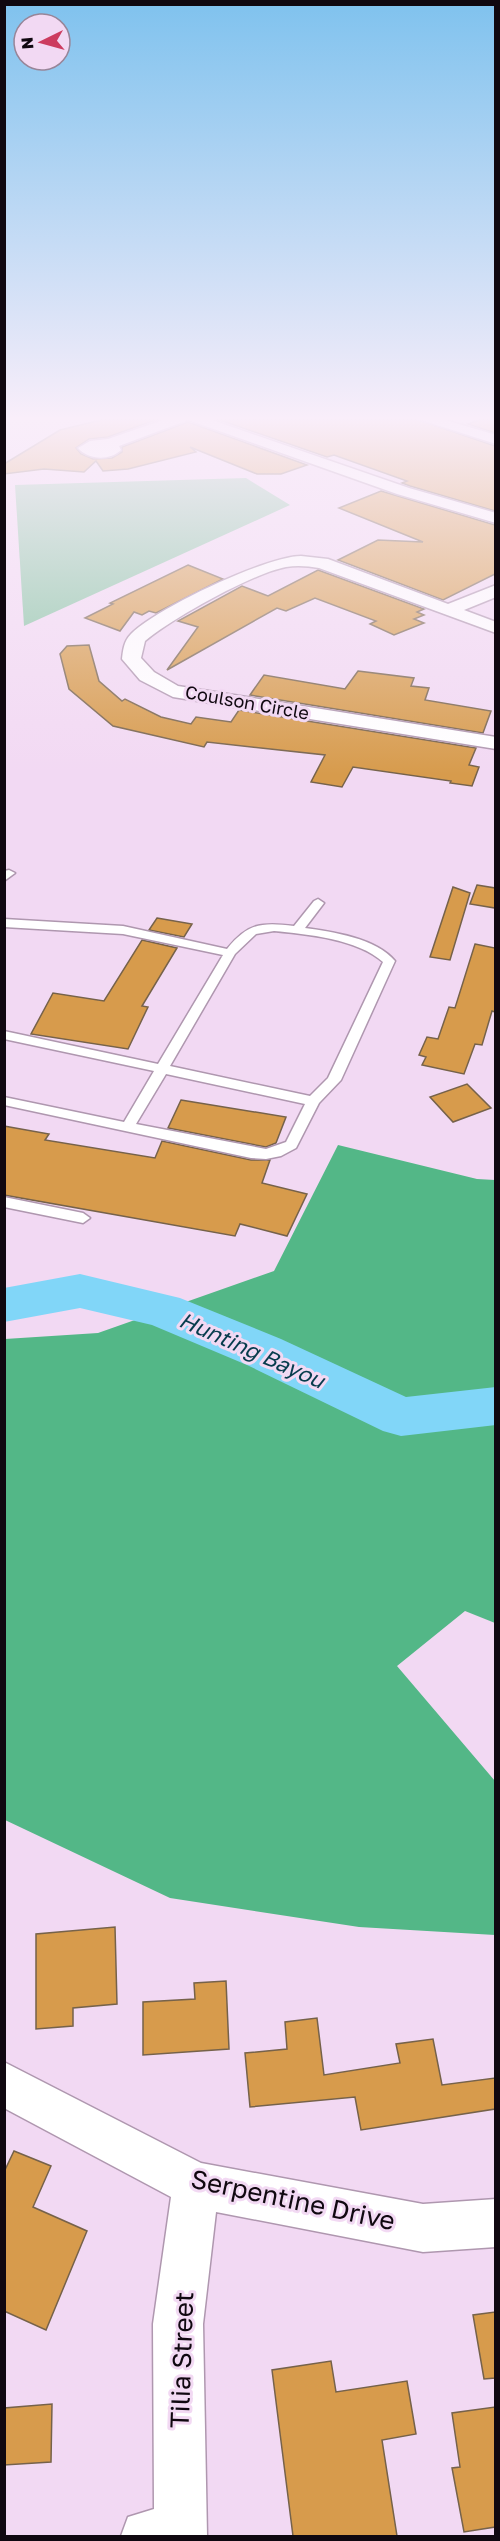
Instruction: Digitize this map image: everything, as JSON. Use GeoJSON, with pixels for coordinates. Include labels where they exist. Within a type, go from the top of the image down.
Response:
{"type":"FeatureCollection","features":[{"type":"Feature","properties":{"kind":"street","name":"Coulson Circle"},"geometry":{"type":"LineString","coordinates":[[495,628],[322,563],[300,560],[278,564],[249,576],[152,625],[136,639],[131,659],[147,676],[173,691],[495,743]]}},
{"type":"Feature","properties":{"kind":"street"},"geometry":{"type":"LineString","coordinates":[[449,610],[495,590]]}},
{"type":"Feature","properties":{"kind":"street","name":"Serpentine Drive"},"geometry":{"type":"LineString","coordinates":[[4,2084],[196,2185],[423,2228],[495,2223]]}},
{"type":"Feature","properties":{"kind":"street","name":"Tilia Street"},"geometry":{"type":"LineString","coordinates":[[170,2535],[178,2324],[196,2185]]}},
{"type":"Feature","properties":{"kind":"lane"},"geometry":{"type":"LineString","coordinates":[[297,930],[318,903]]}},
{"type":"Feature","properties":{"kind":"lane"},"geometry":{"type":"LineString","coordinates":[[4,922],[123,930],[230,953]]}},
{"type":"Feature","properties":{"kind":"lane"},"geometry":{"type":"LineString","coordinates":[[4,1101],[128,1127],[266,1154],[281,1151],[291,1145],[313,1101],[334,1080],[389,961],[385,954],[376,949],[297,930],[262,928],[248,932],[230,953],[128,1127]]}},
{"type":"Feature","properties":{"kind":"lane"},"geometry":{"type":"LineString","coordinates":[[4,1035],[313,1101]]}},
{"type":"Feature","properties":{"kind":"lane"},"geometry":{"type":"LineString","coordinates":[[4,1202],[83,1218]]}},
{"type":"Feature","properties":{"kind":"green space"},"geometry":{"type":"Polygon","coordinates":[[[18,538],[218,538],[24,626],[18,538]]]}},
{"type":"Feature","properties":{"kind":"green space"},"geometry":{"type":"Polygon","coordinates":[[[338,1145],[477,1179],[495,1180],[495,1623],[465,1611],[397,1666],[495,1781],[495,1935],[359,1927],[170,1898],[5,1820],[5,1339],[98,1333],[274,1271],[338,1145]]]}},
{"type":"Feature","properties":{"kind":"building"},"geometry":{"type":"Polygon","coordinates":[[[412,538],[495,538],[495,574],[443,600],[338,560],[378,540],[423,542],[412,538]]]}},
{"type":"Feature","properties":{"kind":"building"},"geometry":{"type":"Polygon","coordinates":[[[188,565],[223,579],[156,613],[149,611],[142,615],[134,612],[120,631],[85,618],[113,604],[110,603],[188,565]]]}},
{"type":"Feature","properties":{"kind":"building"},"geometry":{"type":"Polygon","coordinates":[[[318,570],[424,609],[417,612],[424,615],[414,619],[424,623],[394,635],[370,624],[376,621],[315,598],[286,611],[277,608],[167,670],[198,627],[178,621],[242,586],[268,596],[318,570]]]}},
{"type":"Feature","properties":{"kind":"building"},"geometry":{"type":"Polygon","coordinates":[[[89,645],[99,681],[122,701],[125,699],[161,717],[191,724],[196,717],[231,722],[239,710],[476,748],[469,765],[479,767],[472,786],[353,767],[342,787],[311,782],[325,755],[207,742],[204,747],[113,726],[69,689],[60,654],[67,646],[89,645]]]}},
{"type":"Feature","properties":{"kind":"building"},"geometry":{"type":"Polygon","coordinates":[[[358,671],[414,678],[411,686],[429,688],[425,700],[491,711],[483,733],[250,695],[264,675],[345,689],[358,671]]]}},
{"type":"Feature","properties":{"kind":"building"},"geometry":{"type":"Polygon","coordinates":[[[477,885],[495,888],[495,908],[470,904],[477,885]]]}},
{"type":"Feature","properties":{"kind":"building"},"geometry":{"type":"Polygon","coordinates":[[[453,887],[470,893],[450,960],[430,957],[453,887]]]}},
{"type":"Feature","properties":{"kind":"building"},"geometry":{"type":"Polygon","coordinates":[[[157,918],[192,924],[184,937],[149,930],[157,918]]]}},
{"type":"Feature","properties":{"kind":"building"},"geometry":{"type":"Polygon","coordinates":[[[142,940],[177,948],[142,1006],[148,1007],[128,1049],[31,1034],[53,993],[104,1001],[142,940]]]}},
{"type":"Feature","properties":{"kind":"building"},"geometry":{"type":"Polygon","coordinates":[[[475,944],[495,948],[495,1012],[492,1011],[482,1045],[475,1044],[464,1074],[422,1065],[426,1057],[419,1055],[427,1037],[438,1039],[449,1007],[455,1008],[475,944]]]}},
{"type":"Feature","properties":{"kind":"building"},"geometry":{"type":"Polygon","coordinates":[[[467,1084],[491,1108],[453,1122],[430,1097],[467,1084]]]}},
{"type":"Feature","properties":{"kind":"building"},"geometry":{"type":"Polygon","coordinates":[[[181,1100],[286,1117],[276,1143],[266,1147],[168,1128],[181,1100]]]}},
{"type":"Feature","properties":{"kind":"building"},"geometry":{"type":"Polygon","coordinates":[[[4,1126],[49,1134],[45,1140],[155,1158],[162,1141],[251,1160],[270,1160],[262,1183],[307,1194],[287,1236],[240,1224],[235,1236],[4,1195],[4,1126]]]}},
{"type":"Feature","properties":{"kind":"building"},"geometry":{"type":"Polygon","coordinates":[[[115,1927],[117,2004],[73,2008],[73,2026],[36,2029],[36,1934],[115,1927]]]}},
{"type":"Feature","properties":{"kind":"building"},"geometry":{"type":"Polygon","coordinates":[[[226,1981],[229,2049],[143,2055],[143,2002],[195,1999],[194,1983],[226,1981]]]}},
{"type":"Feature","properties":{"kind":"building"},"geometry":{"type":"Polygon","coordinates":[[[317,2018],[324,2075],[400,2063],[396,2044],[433,2039],[442,2085],[495,2078],[495,2109],[361,2130],[355,2097],[250,2107],[245,2053],[287,2049],[285,2022],[317,2018]]]}},
{"type":"Feature","properties":{"kind":"building"},"geometry":{"type":"Polygon","coordinates":[[[14,2151],[51,2166],[33,2207],[87,2231],[46,2330],[4,2311],[4,2172],[14,2151]]]}},
{"type":"Feature","properties":{"kind":"building"},"geometry":{"type":"Polygon","coordinates":[[[495,2312],[495,2378],[484,2379],[473,2315],[495,2312]]]}},
{"type":"Feature","properties":{"kind":"building"},"geometry":{"type":"Polygon","coordinates":[[[331,2361],[336,2392],[407,2381],[416,2434],[382,2440],[397,2536],[293,2536],[272,2370],[331,2361]]]}},
{"type":"Feature","properties":{"kind":"building"},"geometry":{"type":"Polygon","coordinates":[[[52,2404],[51,2462],[4,2465],[4,2408],[52,2404]]]}},
{"type":"Feature","properties":{"kind":"building"},"geometry":{"type":"Polygon","coordinates":[[[495,2407],[495,2527],[464,2532],[452,2468],[460,2467],[452,2413],[495,2407]]]}},
{"type":"Feature","properties":{"kind":"waterway","name":"Hunting Bayou"},"geometry":{"type":"LineString","coordinates":[[4,1305],[80,1291],[163,1310],[264,1352],[401,1417],[496,1406]]}}]}
